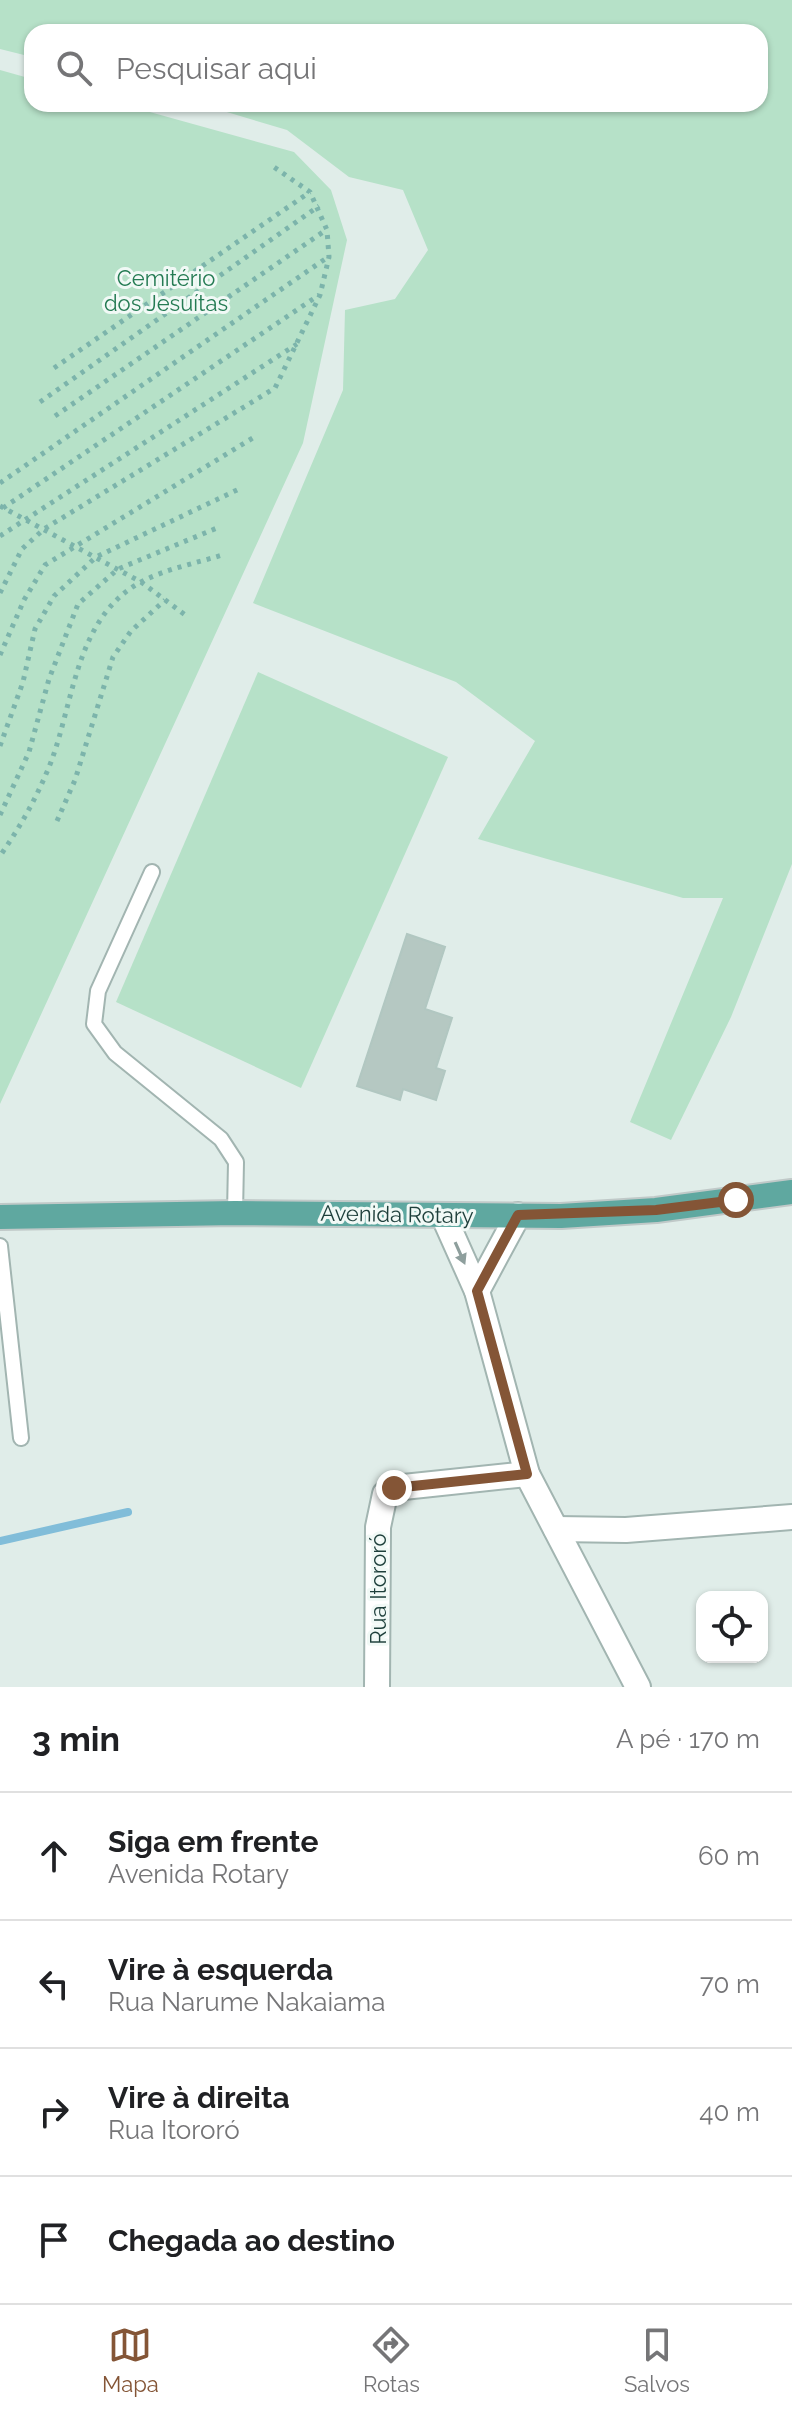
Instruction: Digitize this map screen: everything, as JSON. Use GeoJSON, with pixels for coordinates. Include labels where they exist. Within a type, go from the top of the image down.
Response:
{"type":"FeatureCollection","features":[{"type":"Feature","properties":{"kind":"main road","name":"Avenida Rotary"},"geometry":{"type":"LineString","coordinates":[[0,1217],[235,1213],[518,1215],[656,1210],[792,1192]]}},
{"type":"Feature","properties":{"kind":"street"},"geometry":{"type":"LineString","coordinates":[[443,1215],[477,1291],[527,1474],[638,1687]]}},
{"type":"Feature","properties":{"kind":"street"},"geometry":{"type":"LineString","coordinates":[[477,1291],[518,1215]]}},
{"type":"Feature","properties":{"kind":"street","name":"Rua Itororó"},"geometry":{"type":"LineString","coordinates":[[377,1687],[378,1527],[385,1494],[394,1488],[527,1474]]}},
{"type":"Feature","properties":{"kind":"street"},"geometry":{"type":"LineString","coordinates":[[556,1529],[626,1530],[792,1517]]}},
{"type":"Feature","properties":{"kind":"lane"},"geometry":{"type":"LineString","coordinates":[[152,872],[98,991],[94,1024],[115,1053],[221,1139],[236,1162],[235,1213]]}},
{"type":"Feature","properties":{"kind":"lane"},"geometry":{"type":"LineString","coordinates":[[0,1246],[21,1438]]}},
{"type":"Feature","properties":{"kind":"path"},"geometry":{"type":"LineString","coordinates":[[0,593],[22,549],[44,529],[275,388],[320,295],[329,257],[327,230],[319,206],[310,192],[271,165]]}},
{"type":"Feature","properties":{"kind":"path"},"geometry":{"type":"LineString","coordinates":[[54,368],[310,192]]}},
{"type":"Feature","properties":{"kind":"path"},"geometry":{"type":"LineString","coordinates":[[40,402],[319,206]]}},
{"type":"Feature","properties":{"kind":"path"},"geometry":{"type":"LineString","coordinates":[[55,416],[327,230]]}},
{"type":"Feature","properties":{"kind":"path"},"geometry":{"type":"LineString","coordinates":[[0,483],[329,257]]}},
{"type":"Feature","properties":{"kind":"path"},"geometry":{"type":"LineString","coordinates":[[188,617],[141,582],[2,507],[320,295]]}},
{"type":"Feature","properties":{"kind":"path"},"geometry":{"type":"LineString","coordinates":[[0,536],[23,518],[298,344]]}},
{"type":"Feature","properties":{"kind":"path"},"geometry":{"type":"LineString","coordinates":[[0,655],[24,600],[45,565],[256,436]]}},
{"type":"Feature","properties":{"kind":"path"},"geometry":{"type":"LineString","coordinates":[[0,746],[23,682],[35,629],[54,596],[96,557],[239,489]]}},
{"type":"Feature","properties":{"kind":"path"},"geometry":{"type":"LineString","coordinates":[[0,815],[29,752],[49,679],[78,604],[118,569],[217,528]]}},
{"type":"Feature","properties":{"kind":"path"},"geometry":{"type":"LineString","coordinates":[[2,853],[29,813],[52,760],[85,645],[114,604],[141,582],[222,555]]}},
{"type":"Feature","properties":{"kind":"path"},"geometry":{"type":"LineString","coordinates":[[57,821],[75,780],[113,657],[131,631],[165,600]]}},
{"type":"Feature","properties":{"kind":"green space"},"geometry":{"type":"Polygon","coordinates":[[[0,0],[792,0],[792,864],[731,1017],[671,1140],[630,1122],[723,898],[683,898],[478,839],[535,741],[456,682],[253,603],[343,390],[345,310],[395,299],[428,250],[403,190],[349,177],[287,130],[227,112],[768,112],[768,24],[24,24],[24,55],[0,49],[0,0]]]}},
{"type":"Feature","properties":{"kind":"green space","name":"Cemitério dos Jesuítas"},"geometry":{"type":"Polygon","coordinates":[[[0,70],[24,77],[24,112],[150,112],[294,152],[331,190],[347,240],[303,443],[0,1104],[0,70]]]}},
{"type":"Feature","properties":{"kind":"green space"},"geometry":{"type":"Polygon","coordinates":[[[258,672],[448,757],[301,1088],[116,1002],[258,672]]]}},
{"type":"Feature","properties":{"kind":"building"},"geometry":{"type":"Polygon","coordinates":[[[407,934],[445,947],[425,1009],[452,1018],[436,1068],[445,1071],[436,1100],[403,1089],[400,1100],[357,1086],[407,934]]]}},
{"type":"Feature","properties":{"kind":"waterway"},"geometry":{"type":"LineString","coordinates":[[0,1541],[128,1512]]}},
{"type":"Feature","properties":{"kind":"route"},"geometry":{"type":"LineString","coordinates":[[394,1488],[527,1474],[477,1291],[518,1215],[561,1216],[656,1210],[736,1200]]}}]}
